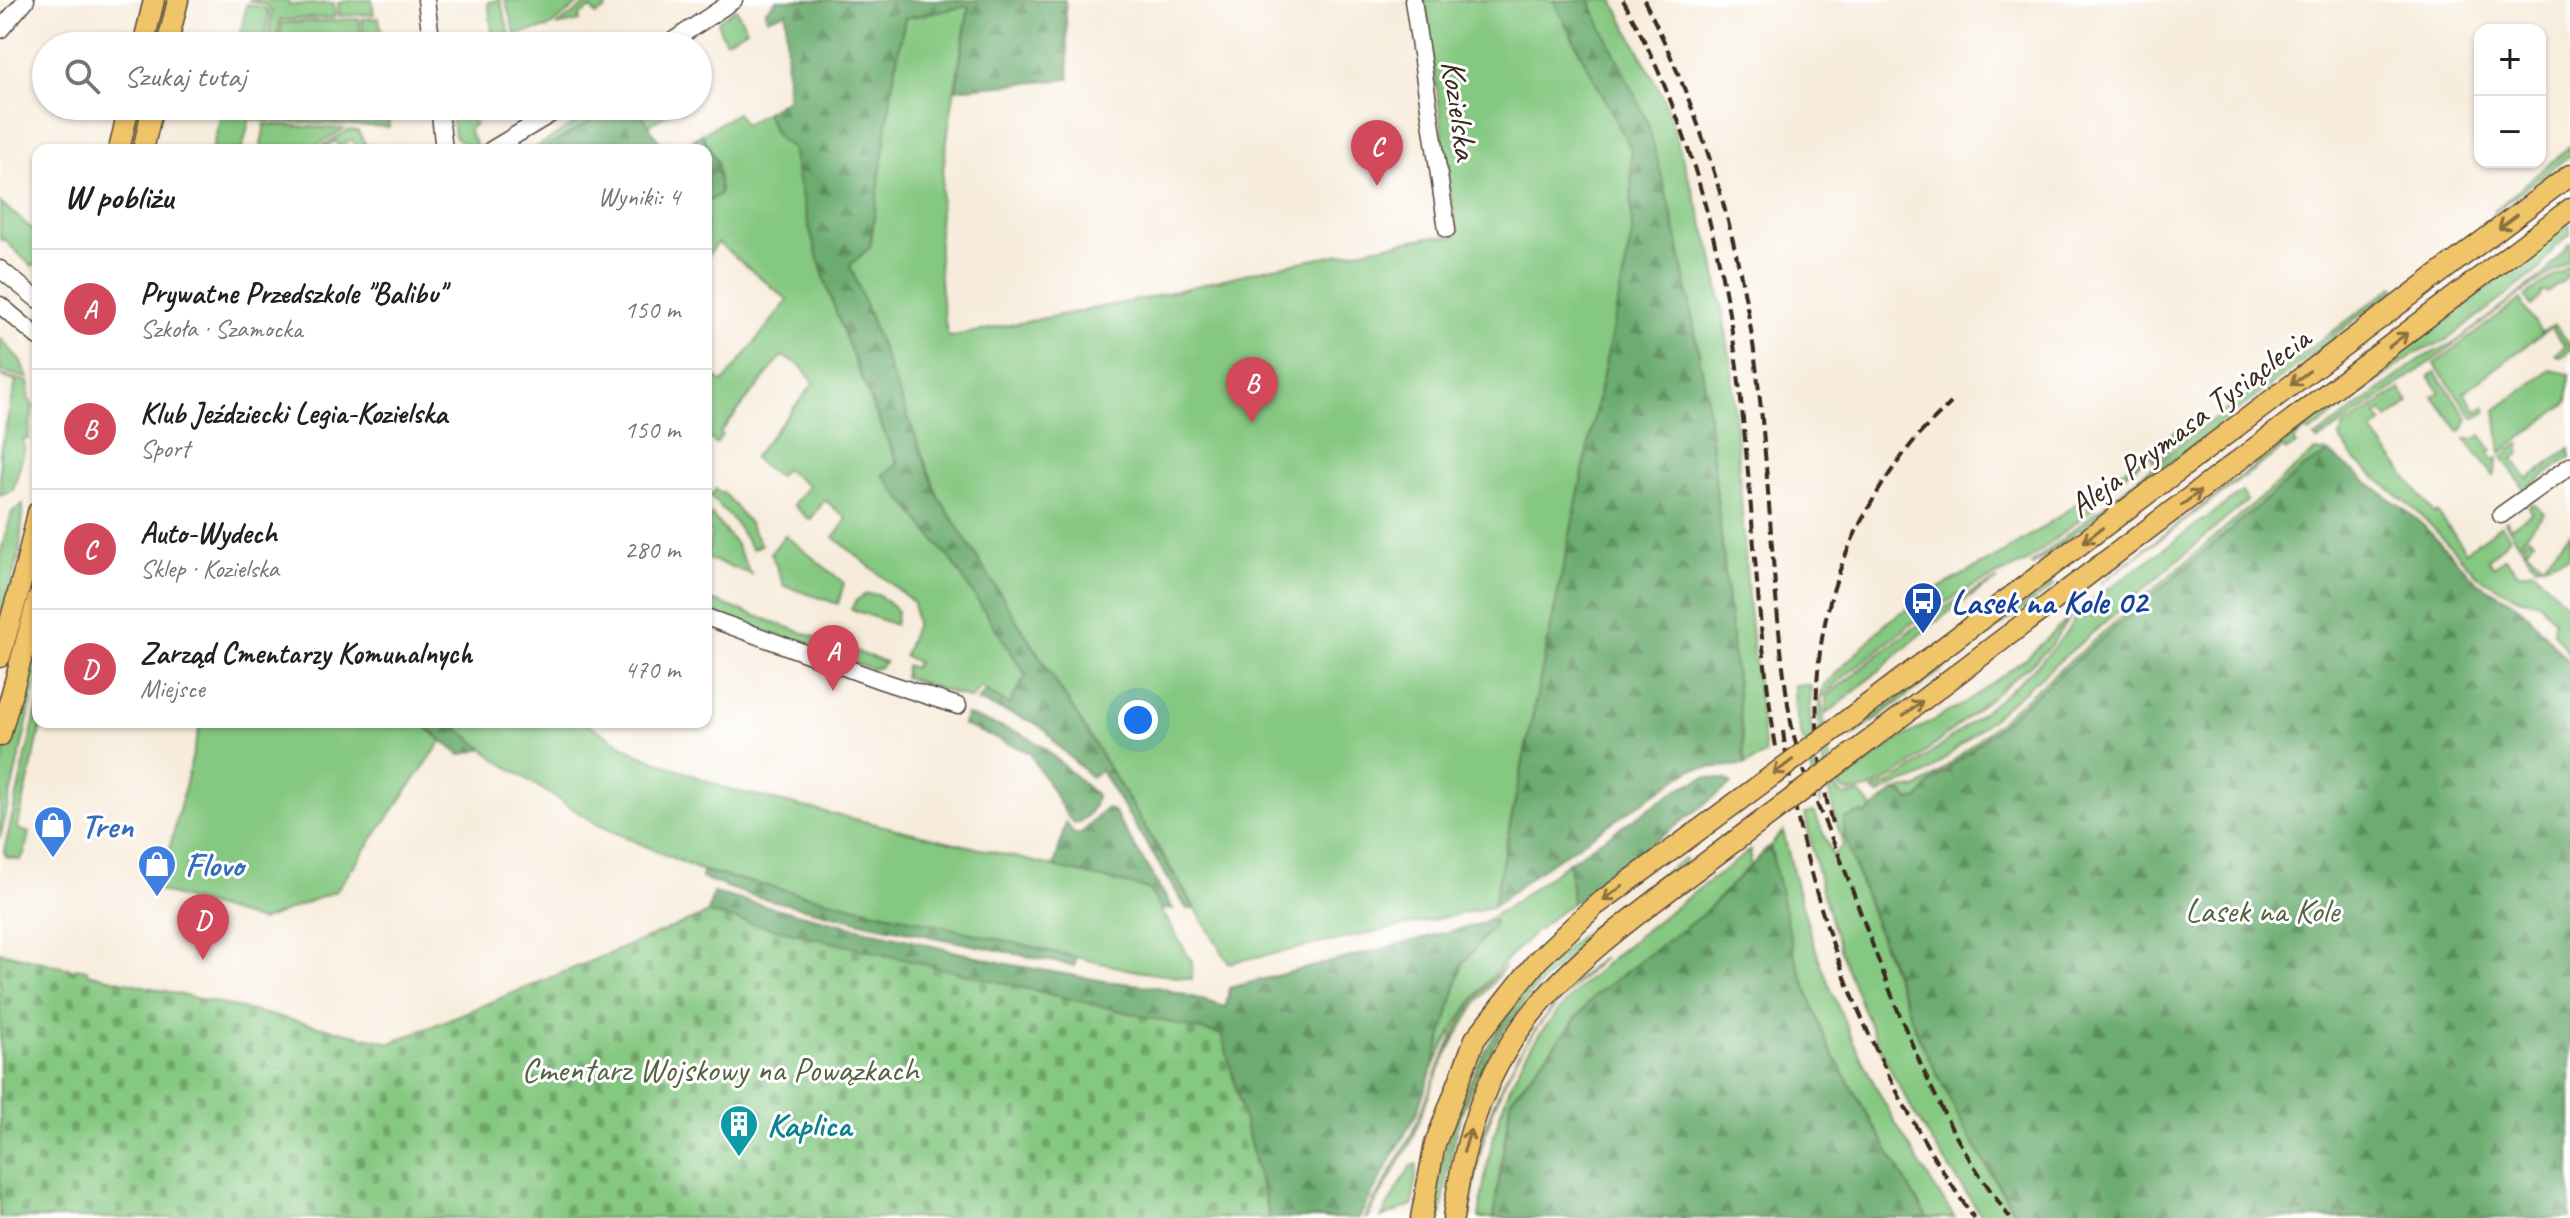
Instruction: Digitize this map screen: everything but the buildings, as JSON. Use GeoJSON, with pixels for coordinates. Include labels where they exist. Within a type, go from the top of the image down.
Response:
{"type":"FeatureCollection","features":[{"type":"Feature","properties":{"kind":"main road"},"geometry":{"type":"LineString","coordinates":[[146,32],[154,0]]}},
{"type":"Feature","properties":{"kind":"main road"},"geometry":{"type":"LineString","coordinates":[[170,32],[178,0]]}},
{"type":"Feature","properties":{"kind":"main road"},"geometry":{"type":"LineString","coordinates":[[120,144],[126,120]]}},
{"type":"Feature","properties":{"kind":"main road"},"geometry":{"type":"LineString","coordinates":[[144,144],[150,120]]}},
{"type":"Feature","properties":{"kind":"main road","name":"Aleja Prymasa Tysiąclecia"},"geometry":{"type":"LineString","coordinates":[[1421,1218],[1435,1144],[1475,1039],[1538,960],[1595,906],[1846,721],[2570,175]]}},
{"type":"Feature","properties":{"kind":"main road","name":"Aleja Prymasa Tysiąclecia"},"geometry":{"type":"LineString","coordinates":[[1453,1218],[1465,1149],[1481,1099],[1510,1041],[1567,972],[1616,930],[2088,577],[2570,209]]}},
{"type":"Feature","properties":{"kind":"main road"},"geometry":{"type":"LineString","coordinates":[[0,657],[32,538]]}},
{"type":"Feature","properties":{"kind":"main road"},"geometry":{"type":"LineString","coordinates":[[0,736],[32,620]]}},
{"type":"Feature","properties":{"kind":"street"},"geometry":{"type":"LineString","coordinates":[[0,30],[26,0]]}},
{"type":"Feature","properties":{"kind":"street"},"geometry":{"type":"LineString","coordinates":[[426,0],[430,32]]}},
{"type":"Feature","properties":{"kind":"street"},"geometry":{"type":"LineString","coordinates":[[686,32],[734,0]]}},
{"type":"Feature","properties":{"kind":"street","name":"Kozielska"},"geometry":{"type":"LineString","coordinates":[[1413,0],[1447,229]]}},
{"type":"Feature","properties":{"kind":"street"},"geometry":{"type":"LineString","coordinates":[[441,120],[443,144]]}},
{"type":"Feature","properties":{"kind":"street"},"geometry":{"type":"LineString","coordinates":[[501,144],[541,120]]}},
{"type":"Feature","properties":{"kind":"street"},"geometry":{"type":"LineString","coordinates":[[0,269],[32,295]]}},
{"type":"Feature","properties":{"kind":"street"},"geometry":{"type":"LineString","coordinates":[[0,305],[32,332]]}},
{"type":"Feature","properties":{"kind":"street"},"geometry":{"type":"LineString","coordinates":[[2501,515],[2570,466]]}},
{"type":"Feature","properties":{"kind":"street"},"geometry":{"type":"LineString","coordinates":[[712,619],[958,706]]}},
{"type":"Feature","properties":{"kind":"green space"},"geometry":{"type":"Polygon","coordinates":[[[248,0],[289,0],[289,5],[334,3],[335,17],[280,20],[278,32],[269,32],[272,12],[266,5],[248,0]]]}},
{"type":"Feature","properties":{"kind":"green space"},"geometry":{"type":"Polygon","coordinates":[[[372,0],[374,14],[339,16],[338,3],[372,0]]]}},
{"type":"Feature","properties":{"kind":"green space"},"geometry":{"type":"Polygon","coordinates":[[[500,0],[509,32],[492,32],[488,2],[500,0]]]}},
{"type":"Feature","properties":{"kind":"green space"},"geometry":{"type":"Polygon","coordinates":[[[505,0],[584,0],[548,28],[514,32],[505,0]]]}},
{"type":"Feature","properties":{"kind":"green space"},"geometry":{"type":"Polygon","coordinates":[[[593,0],[600,0],[606,9],[596,15],[591,8],[579,16],[580,21],[556,26],[593,0]]]}},
{"type":"Feature","properties":{"kind":"green space"},"geometry":{"type":"Polygon","coordinates":[[[777,0],[1065,0],[1069,79],[956,89],[969,6],[905,18],[870,247],[850,265],[938,496],[1195,909],[1187,909],[1101,771],[1091,777],[1056,744],[1047,731],[1033,722],[977,701],[986,691],[1009,705],[1026,675],[953,563],[883,475],[898,464],[835,309],[810,229],[792,147],[778,138],[766,112],[787,99],[786,12],[767,19],[765,11],[777,0]]]}},
{"type":"Feature","properties":{"kind":"green space"},"geometry":{"type":"Polygon","coordinates":[[[1423,0],[1553,0],[1631,149],[1632,235],[1493,907],[1229,963],[938,496],[850,265],[870,247],[905,18],[969,5],[943,171],[940,213],[941,296],[948,337],[1143,299],[1269,268],[1429,237],[1456,236],[1423,0]]]}},
{"type":"Feature","properties":{"kind":"green space"},"geometry":{"type":"Polygon","coordinates":[[[1553,0],[1589,0],[1648,123],[1677,236],[1706,392],[1745,765],[1692,769],[1536,873],[1493,907],[1632,235],[1631,149],[1553,0]]]}},
{"type":"Feature","properties":{"kind":"green space"},"geometry":{"type":"Polygon","coordinates":[[[1589,0],[1613,0],[1664,99],[1712,252],[1731,360],[1749,609],[1765,755],[1745,765],[1706,392],[1677,236],[1620,68],[1589,0]]]}},
{"type":"Feature","properties":{"kind":"green space"},"geometry":{"type":"Polygon","coordinates":[[[247,4],[264,8],[269,13],[266,32],[240,32],[247,4]]]}},
{"type":"Feature","properties":{"kind":"green space"},"geometry":{"type":"Polygon","coordinates":[[[736,9],[747,29],[726,41],[718,21],[736,9]]]}},
{"type":"Feature","properties":{"kind":"green space"},"geometry":{"type":"Polygon","coordinates":[[[379,18],[381,32],[363,32],[362,19],[379,18]]]}},
{"type":"Feature","properties":{"kind":"green space"},"geometry":{"type":"Polygon","coordinates":[[[359,19],[360,32],[281,32],[282,23],[359,19]]]}},
{"type":"Feature","properties":{"kind":"green space"},"geometry":{"type":"Polygon","coordinates":[[[766,112],[775,135],[792,147],[810,229],[835,309],[898,465],[883,475],[953,563],[1026,675],[1009,706],[980,687],[971,699],[904,677],[906,665],[914,668],[917,662],[904,656],[916,623],[913,602],[834,537],[847,519],[825,500],[810,520],[793,505],[808,486],[785,469],[778,477],[753,458],[814,383],[799,364],[782,356],[720,433],[722,435],[716,444],[712,440],[712,375],[723,383],[788,300],[718,243],[712,250],[712,199],[720,194],[712,144],[707,144],[702,134],[737,113],[744,125],[766,112]]]}},
{"type":"Feature","properties":{"kind":"green space"},"geometry":{"type":"Polygon","coordinates":[[[220,120],[250,120],[244,144],[214,144],[220,120]]]}},
{"type":"Feature","properties":{"kind":"green space"},"geometry":{"type":"Polygon","coordinates":[[[254,120],[388,120],[389,127],[254,120]]]}},
{"type":"Feature","properties":{"kind":"green space"},"geometry":{"type":"Polygon","coordinates":[[[452,120],[472,120],[475,124],[468,130],[476,144],[464,144],[454,136],[452,120]]]}},
{"type":"Feature","properties":{"kind":"green space"},"geometry":{"type":"Polygon","coordinates":[[[580,120],[592,120],[552,144],[542,144],[580,120]]]}},
{"type":"Feature","properties":{"kind":"green space"},"geometry":{"type":"Polygon","coordinates":[[[592,120],[645,120],[661,144],[552,144],[592,120]]]}},
{"type":"Feature","properties":{"kind":"green space"},"geometry":{"type":"Polygon","coordinates":[[[265,124],[344,129],[318,144],[261,144],[265,124]]]}},
{"type":"Feature","properties":{"kind":"green space"},"geometry":{"type":"Polygon","coordinates":[[[349,130],[358,131],[366,144],[355,144],[352,139],[344,144],[336,141],[325,144],[349,130]]]}},
{"type":"Feature","properties":{"kind":"green space"},"geometry":{"type":"Polygon","coordinates":[[[702,134],[707,144],[686,144],[702,134]]]}},
{"type":"Feature","properties":{"kind":"green space"},"geometry":{"type":"Polygon","coordinates":[[[2570,146],[2570,155],[2492,214],[2546,168],[2570,146]]]}},
{"type":"Feature","properties":{"kind":"green space"},"geometry":{"type":"Polygon","coordinates":[[[712,153],[717,162],[720,194],[712,199],[712,153]]]}},
{"type":"Feature","properties":{"kind":"green space"},"geometry":{"type":"Polygon","coordinates":[[[0,202],[32,229],[32,266],[4,239],[0,240],[0,202]]]}},
{"type":"Feature","properties":{"kind":"green space"},"geometry":{"type":"Polygon","coordinates":[[[2570,224],[2570,235],[2554,248],[2539,270],[2447,340],[2414,354],[2309,433],[2306,430],[2293,440],[2296,445],[2287,451],[2283,448],[2101,583],[2570,224]]]}},
{"type":"Feature","properties":{"kind":"green space"},"geometry":{"type":"Polygon","coordinates":[[[2570,244],[2570,261],[2318,441],[2315,438],[2423,357],[2456,342],[2542,276],[2570,244]]]}},
{"type":"Feature","properties":{"kind":"green space"},"geometry":{"type":"Polygon","coordinates":[[[2570,266],[2570,272],[2565,276],[2567,278],[2547,293],[2544,291],[2531,306],[2525,296],[2570,266]]]}},
{"type":"Feature","properties":{"kind":"green space"},"geometry":{"type":"Polygon","coordinates":[[[2394,286],[2397,289],[2334,338],[2032,566],[2188,438],[2394,286]]]}},
{"type":"Feature","properties":{"kind":"green space"},"geometry":{"type":"Polygon","coordinates":[[[2521,299],[2541,332],[2551,327],[2464,392],[2477,411],[2485,406],[2487,411],[2474,418],[2434,364],[2521,299]]]}},
{"type":"Feature","properties":{"kind":"green space"},"geometry":{"type":"Polygon","coordinates":[[[2555,325],[2570,344],[2570,350],[2561,357],[2555,354],[2565,346],[2551,327],[2555,325]]]}},
{"type":"Feature","properties":{"kind":"green space"},"geometry":{"type":"Polygon","coordinates":[[[0,338],[20,360],[28,378],[0,371],[0,338]]]}},
{"type":"Feature","properties":{"kind":"green space"},"geometry":{"type":"Polygon","coordinates":[[[2550,370],[2570,374],[2568,402],[2501,453],[2496,410],[2550,370]]]}},
{"type":"Feature","properties":{"kind":"green space"},"geometry":{"type":"Polygon","coordinates":[[[2435,372],[2468,418],[2460,432],[2433,396],[2440,392],[2429,376],[2435,372]]]}},
{"type":"Feature","properties":{"kind":"green space"},"geometry":{"type":"Polygon","coordinates":[[[0,375],[29,382],[28,398],[32,413],[28,439],[24,439],[24,451],[13,490],[0,495],[0,452],[16,382],[0,375]]]}},
{"type":"Feature","properties":{"kind":"green space"},"geometry":{"type":"Polygon","coordinates":[[[2400,389],[2409,403],[2388,419],[2382,411],[2377,415],[2382,423],[2372,431],[2466,551],[2501,525],[2510,537],[2488,560],[2494,567],[2505,557],[2518,573],[2534,570],[2570,608],[2570,622],[2567,624],[2570,629],[2570,655],[2553,632],[2554,619],[2540,603],[2515,597],[2479,577],[2421,515],[2356,461],[2339,438],[2344,427],[2400,389]]]}},
{"type":"Feature","properties":{"kind":"green space"},"geometry":{"type":"Polygon","coordinates":[[[2180,428],[2185,436],[2153,461],[2151,454],[2090,502],[2094,508],[2025,563],[1972,587],[1918,619],[1821,698],[1834,787],[1844,796],[1860,794],[1873,808],[1844,835],[1879,935],[1940,1080],[2018,1218],[1983,1218],[1927,1134],[1892,1072],[1860,1001],[1833,927],[1805,814],[1814,812],[1833,856],[1843,845],[1823,764],[1820,701],[1824,685],[1887,622],[2058,517],[2180,428]]]}},
{"type":"Feature","properties":{"kind":"green space"},"geometry":{"type":"Polygon","coordinates":[[[2481,435],[2492,450],[2489,453],[2493,460],[2498,458],[2494,476],[2465,439],[2475,439],[2481,435]]]}},
{"type":"Feature","properties":{"kind":"green space"},"geometry":{"type":"Polygon","coordinates":[[[2518,444],[2521,445],[2521,453],[2513,459],[2528,479],[2570,448],[2570,457],[2525,490],[2502,457],[2518,444]]]}},
{"type":"Feature","properties":{"kind":"green space"},"geometry":{"type":"Polygon","coordinates":[[[2315,451],[2329,453],[2302,469],[1927,787],[1919,799],[1910,801],[1895,791],[1916,788],[1933,778],[2315,451]]]}},
{"type":"Feature","properties":{"kind":"green space","name":"Lasek na Kole"},"geometry":{"type":"Polygon","coordinates":[[[2329,453],[2418,520],[2478,583],[2521,607],[2570,663],[2570,1218],[2018,1218],[1962,1124],[1918,1036],[1844,835],[1844,819],[1862,812],[1866,815],[1895,791],[1910,801],[1919,799],[1927,787],[2302,469],[2329,453]]]}},
{"type":"Feature","properties":{"kind":"green space"},"geometry":{"type":"Polygon","coordinates":[[[716,489],[721,494],[723,492],[748,522],[761,545],[752,549],[734,521],[712,498],[716,489]]]}},
{"type":"Feature","properties":{"kind":"green space"},"geometry":{"type":"Polygon","coordinates":[[[2242,492],[2247,501],[1928,773],[1878,795],[1873,790],[1909,771],[2003,696],[2051,651],[2068,630],[2077,612],[2242,492]]]}},
{"type":"Feature","properties":{"kind":"green space"},"geometry":{"type":"Polygon","coordinates":[[[2533,503],[2544,513],[2519,543],[2505,522],[2507,520],[2510,528],[2531,513],[2529,506],[2533,503]]]}},
{"type":"Feature","properties":{"kind":"green space"},"geometry":{"type":"Polygon","coordinates":[[[23,504],[20,551],[0,624],[0,555],[12,512],[23,504]]]}},
{"type":"Feature","properties":{"kind":"green space"},"geometry":{"type":"Polygon","coordinates":[[[712,515],[735,543],[751,574],[712,560],[712,515]]]}},
{"type":"Feature","properties":{"kind":"green space"},"geometry":{"type":"Polygon","coordinates":[[[2570,533],[2570,556],[2543,564],[2570,533]]]}},
{"type":"Feature","properties":{"kind":"green space"},"geometry":{"type":"Polygon","coordinates":[[[785,535],[844,583],[838,604],[784,586],[771,553],[785,535]]]}},
{"type":"Feature","properties":{"kind":"green space"},"geometry":{"type":"Polygon","coordinates":[[[2529,536],[2534,540],[2526,549],[2543,564],[2536,566],[2521,545],[2529,536]]]}},
{"type":"Feature","properties":{"kind":"green space"},"geometry":{"type":"Polygon","coordinates":[[[1998,580],[1931,626],[1826,714],[1826,697],[1887,648],[1951,604],[1998,580]]]}},
{"type":"Feature","properties":{"kind":"green space"},"geometry":{"type":"Polygon","coordinates":[[[2051,583],[2054,586],[1852,737],[1850,733],[2051,583]]]}},
{"type":"Feature","properties":{"kind":"green space"},"geometry":{"type":"Polygon","coordinates":[[[866,594],[879,595],[897,611],[895,625],[851,609],[866,594]]]}},
{"type":"Feature","properties":{"kind":"green space"},"geometry":{"type":"Polygon","coordinates":[[[712,600],[885,662],[872,669],[712,613],[712,600]]]}},
{"type":"Feature","properties":{"kind":"green space"},"geometry":{"type":"Polygon","coordinates":[[[2071,616],[2037,659],[1905,769],[1863,790],[1844,791],[1838,785],[1900,739],[1968,701],[2029,656],[2071,616]]]}},
{"type":"Feature","properties":{"kind":"green space"},"geometry":{"type":"Polygon","coordinates":[[[32,657],[32,702],[0,838],[0,771],[32,657]]]}},
{"type":"Feature","properties":{"kind":"green space"},"geometry":{"type":"Polygon","coordinates":[[[1794,685],[1811,685],[1810,718],[1821,805],[1795,711],[1794,685]]]}},
{"type":"Feature","properties":{"kind":"green space"},"geometry":{"type":"Polygon","coordinates":[[[966,715],[1024,735],[1043,747],[1096,795],[1090,812],[1075,824],[1067,816],[1029,752],[963,725],[966,715]]]}},
{"type":"Feature","properties":{"kind":"green space"},"geometry":{"type":"Polygon","coordinates":[[[32,728],[41,728],[17,829],[29,833],[24,854],[20,860],[7,857],[4,852],[32,728]]]}},
{"type":"Feature","properties":{"kind":"green space"},"geometry":{"type":"Polygon","coordinates":[[[200,728],[427,728],[442,741],[336,891],[261,921],[159,891],[200,728]]]}},
{"type":"Feature","properties":{"kind":"green space"},"geometry":{"type":"Polygon","coordinates":[[[427,728],[457,728],[484,749],[460,755],[427,728]]]}},
{"type":"Feature","properties":{"kind":"green space"},"geometry":{"type":"Polygon","coordinates":[[[457,728],[594,728],[636,753],[728,789],[1149,889],[1192,962],[1192,979],[1136,971],[702,871],[598,825],[500,762],[457,728]]]}},
{"type":"Feature","properties":{"kind":"green space"},"geometry":{"type":"Polygon","coordinates":[[[1706,777],[1727,780],[1732,784],[1572,903],[1569,862],[1678,789],[1706,777]]]}},
{"type":"Feature","properties":{"kind":"green space"},"geometry":{"type":"Polygon","coordinates":[[[1106,808],[1113,811],[1173,909],[1161,909],[1148,889],[1054,867],[1066,822],[1074,834],[1081,834],[1106,808]]]}},
{"type":"Feature","properties":{"kind":"green space"},"geometry":{"type":"Polygon","coordinates":[[[1783,831],[1813,941],[1853,1040],[1900,1131],[1955,1218],[1927,1218],[1828,1046],[1795,957],[1770,846],[1783,831]]]}},
{"type":"Feature","properties":{"kind":"green space"},"geometry":{"type":"Polygon","coordinates":[[[1770,846],[1795,957],[1828,1046],[1927,1218],[1493,1218],[1511,1099],[1595,995],[1702,915],[1770,846]]]}},
{"type":"Feature","properties":{"kind":"green space"},"geometry":{"type":"Polygon","coordinates":[[[1751,850],[1749,867],[1702,915],[1595,995],[1511,1099],[1493,1218],[1479,1218],[1499,1117],[1523,1060],[1543,1030],[1568,1001],[1626,946],[1751,850]]]}},
{"type":"Feature","properties":{"kind":"green space"},"geometry":{"type":"Polygon","coordinates":[[[1684,858],[1686,861],[1614,916],[1548,976],[1494,1044],[1473,1084],[1457,1128],[1441,1218],[1434,1218],[1448,1141],[1460,1105],[1494,1036],[1540,975],[1568,947],[1684,858]]]}},
{"type":"Feature","properties":{"kind":"green space"},"geometry":{"type":"Polygon","coordinates":[[[1569,862],[1572,903],[1529,938],[1491,978],[1444,1045],[1432,1070],[1463,963],[1494,925],[1493,920],[1481,923],[1569,862]]]}},
{"type":"Feature","properties":{"kind":"green space"},"geometry":{"type":"Polygon","coordinates":[[[702,871],[1076,957],[1075,966],[870,924],[746,894],[702,878],[702,871]]]}},
{"type":"Feature","properties":{"kind":"green space"},"geometry":{"type":"Polygon","coordinates":[[[713,893],[1007,964],[1158,987],[1226,1007],[1229,988],[1494,920],[1494,925],[1463,963],[1416,1114],[1359,1218],[1270,1218],[1222,1035],[708,913],[713,893]]]}},
{"type":"Feature","properties":{"kind":"green space","name":"Cmentarz Wojskowy na Powązkach"},"geometry":{"type":"Polygon","coordinates":[[[708,913],[1222,1035],[1269,1218],[0,1218],[0,952],[391,1043],[708,913]]]}},
{"type":"Feature","properties":{"kind":"green space"},"geometry":{"type":"Polygon","coordinates":[[[1603,957],[1551,1011],[1532,1035],[1549,1011],[1603,957]]]}},
{"type":"Feature","properties":{"kind":"green space"},"geometry":{"type":"Polygon","coordinates":[[[1505,967],[1479,1000],[1453,1042],[1410,1144],[1367,1218],[1364,1218],[1409,1138],[1441,1062],[1462,1021],[1488,984],[1505,967]]]}},
{"type":"Feature","properties":{"kind":"green space"},"geometry":{"type":"Polygon","coordinates":[[[1512,1068],[1492,1113],[1478,1165],[1470,1218],[1465,1218],[1480,1143],[1492,1107],[1512,1068]]]}},
{"type":"Feature","properties":{"kind":"green space"},"geometry":{"type":"Polygon","coordinates":[[[1417,1164],[1413,1205],[1381,1218],[1410,1167],[1417,1164]]]}},
{"type":"Feature","properties":{"kind":"railway"},"geometry":{"type":"LineString","coordinates":[[1623,0],[1679,122],[1716,250],[1740,389],[1763,645],[1776,747]]}},
{"type":"Feature","properties":{"kind":"railway"},"geometry":{"type":"LineString","coordinates":[[1644,0],[1681,81],[1712,164],[1744,293],[1763,432],[1783,670],[1801,761],[1923,1070],[1960,1142],[2010,1218]]}},
{"type":"Feature","properties":{"kind":"railway"},"geometry":{"type":"LineString","coordinates":[[1832,823],[1817,722],[1818,673],[1824,626],[1837,579],[1855,534],[1879,490],[1914,441],[1951,403]]}},
{"type":"Feature","properties":{"kind":"railway"},"geometry":{"type":"LineString","coordinates":[[1783,731],[1793,797],[1808,861],[1848,986],[1904,1105],[1974,1218]]}},
{"type":"Feature","properties":{"kind":"place","name":"Auto-Wydech"},"geometry":{"type":"Point","coordinates":[1377,186]}},
{"type":"Feature","properties":{"kind":"place","name":"Klub Jeździecki Legia-Kozielska"},"geometry":{"type":"Point","coordinates":[1252,423]}},
{"type":"Feature","properties":{"kind":"place","name":"Lasek na Kole 02"},"geometry":{"type":"Point","coordinates":[1923,635]}},
{"type":"Feature","properties":{"kind":"place","name":"Prywatne Przedszkole \"Balibu\""},"geometry":{"type":"Point","coordinates":[833,691]}},
{"type":"Feature","properties":{"kind":"place","name":"Tren"},"geometry":{"type":"Point","coordinates":[53,859]}},
{"type":"Feature","properties":{"kind":"place","name":"Flovo"},"geometry":{"type":"Point","coordinates":[157,898]}},
{"type":"Feature","properties":{"kind":"place","name":"Zarząd Cmentarzy Komunalnych"},"geometry":{"type":"Point","coordinates":[203,960]}},
{"type":"Feature","properties":{"kind":"place","name":"Kaplica"},"geometry":{"type":"Point","coordinates":[739,1158]}}]}
